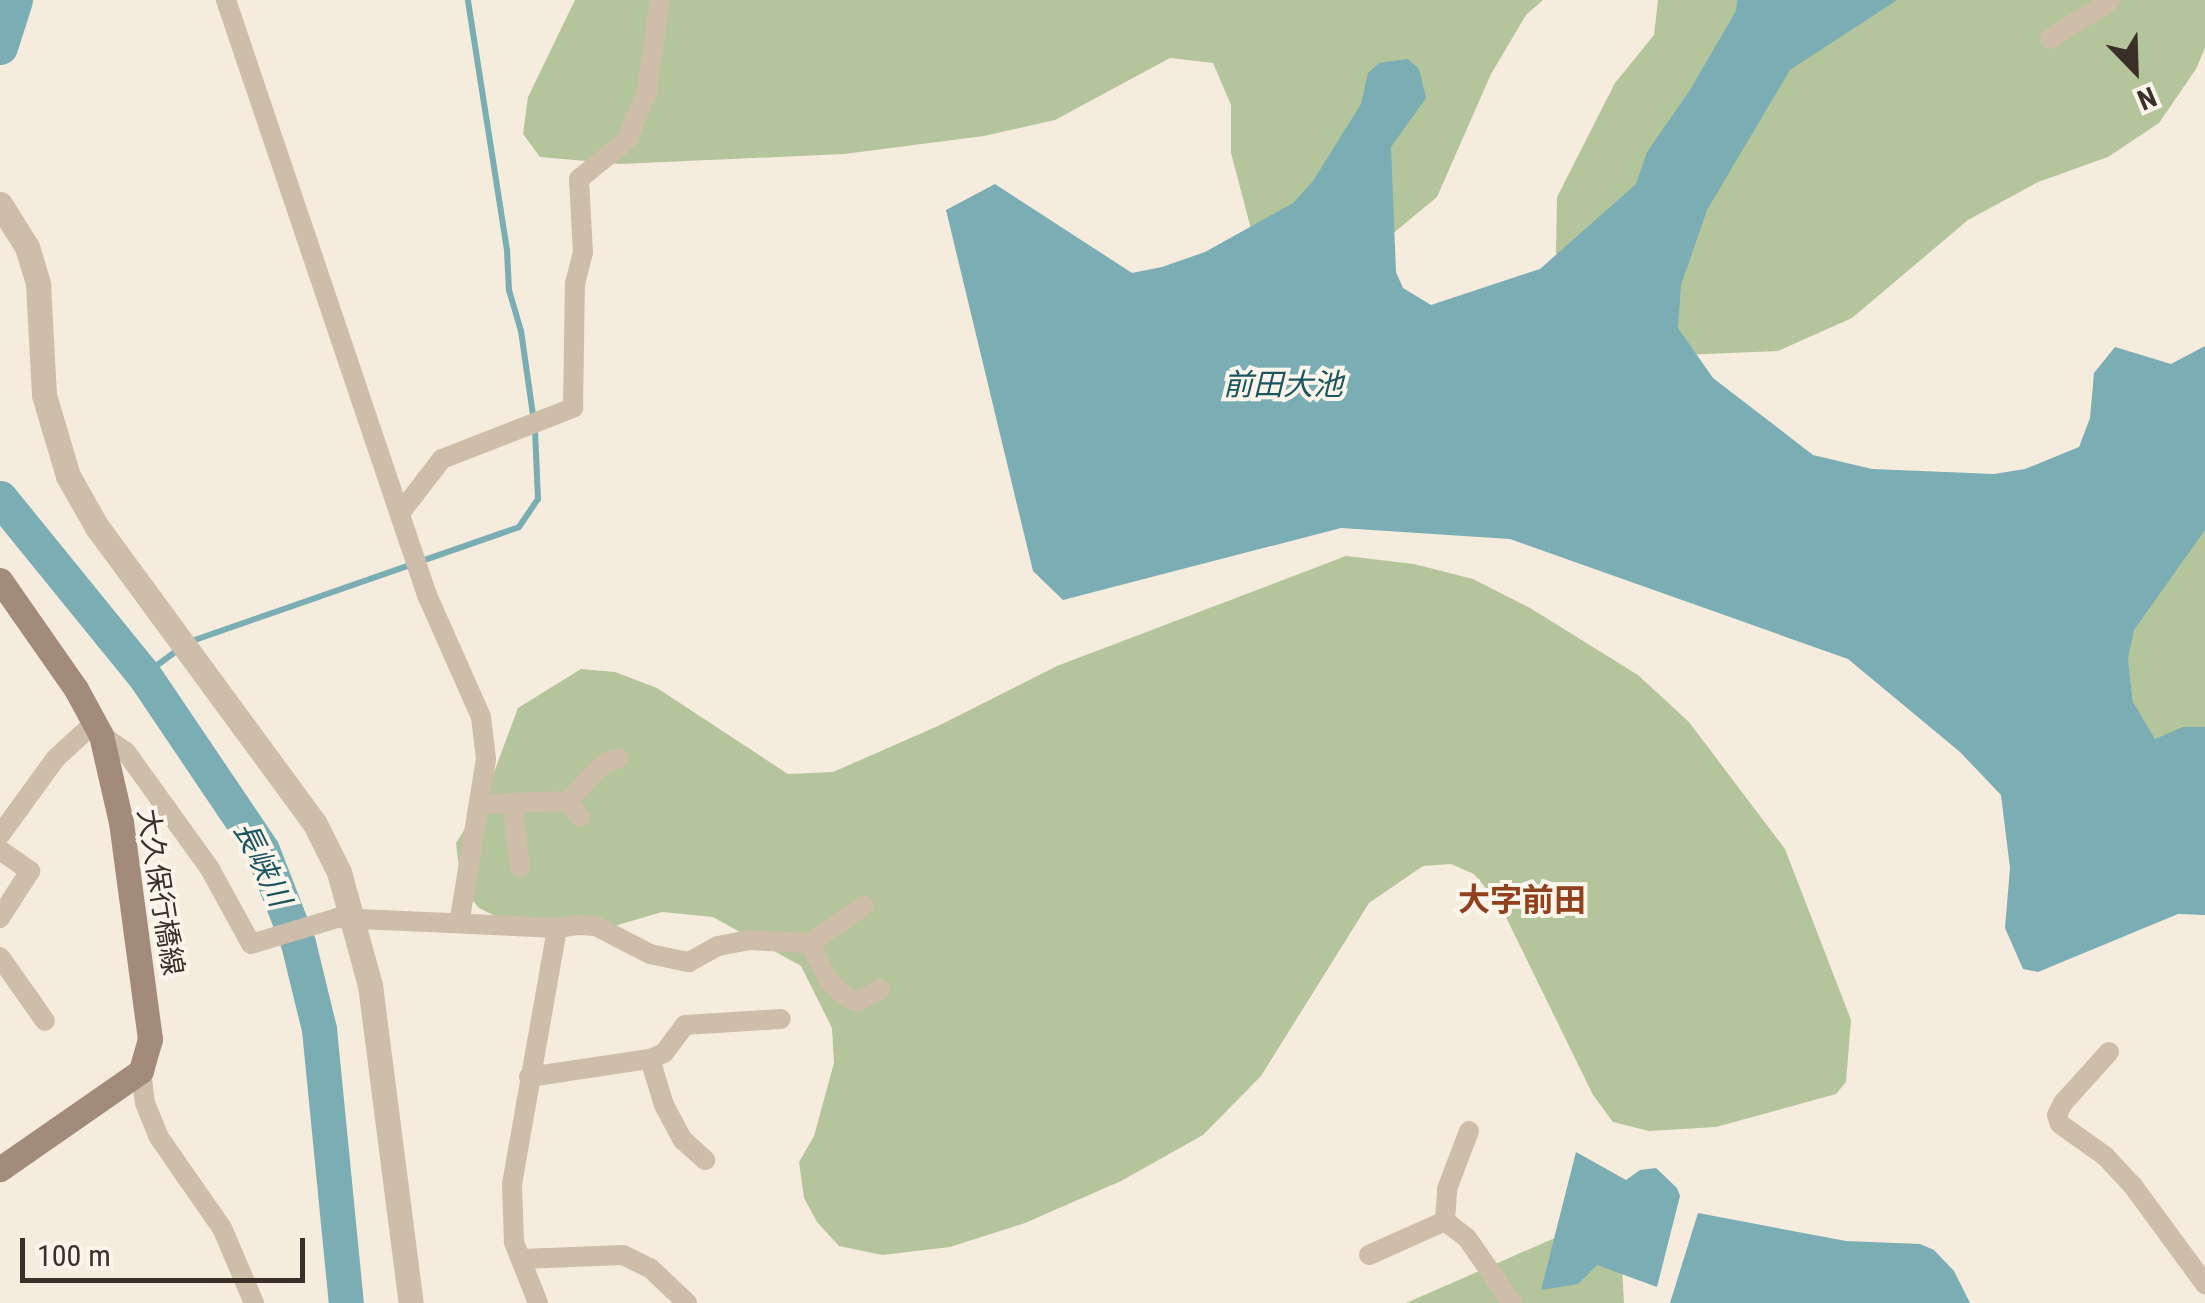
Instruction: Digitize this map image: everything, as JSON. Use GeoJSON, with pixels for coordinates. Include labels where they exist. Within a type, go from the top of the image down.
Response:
{"type":"FeatureCollection","features":[{"type":"Feature","properties":{"kind":"main road","name":"大久保行橋線"},"geometry":{"type":"LineString","coordinates":[[0,580],[76,689],[97,729],[121,822],[140,945],[150,1040],[141,1071]]}},
{"type":"Feature","properties":{"kind":"main road"},"geometry":{"type":"LineString","coordinates":[[0,1168],[141,1071]]}},
{"type":"Feature","properties":{"kind":"street"},"geometry":{"type":"LineString","coordinates":[[226,0],[427,596],[481,717],[486,759],[459,923]]}},
{"type":"Feature","properties":{"kind":"street"},"geometry":{"type":"LineString","coordinates":[[401,512],[442,459],[574,408],[575,284],[583,253],[578,179],[627,140],[647,91],[660,0]]}},
{"type":"Feature","properties":{"kind":"street"},"geometry":{"type":"LineString","coordinates":[[2050,40],[2111,0]]}},
{"type":"Feature","properties":{"kind":"street"},"geometry":{"type":"LineString","coordinates":[[0,204],[27,247],[38,284],[44,396],[68,476],[97,528],[314,824],[339,872],[346,917],[370,985],[411,1303]]}},
{"type":"Feature","properties":{"kind":"street"},"geometry":{"type":"LineString","coordinates":[[0,834],[56,758],[97,729],[126,752],[210,870],[251,944],[346,917],[557,928],[596,926],[650,954],[689,962],[718,946],[748,940],[810,943],[863,906]]}},
{"type":"Feature","properties":{"kind":"street"},"geometry":{"type":"LineString","coordinates":[[478,804],[574,809],[603,764],[619,758]]}},
{"type":"Feature","properties":{"kind":"street"},"geometry":{"type":"LineString","coordinates":[[512,803],[520,867]]}},
{"type":"Feature","properties":{"kind":"street"},"geometry":{"type":"LineString","coordinates":[[0,850],[30,871],[0,918]]}},
{"type":"Feature","properties":{"kind":"street"},"geometry":{"type":"LineString","coordinates":[[538,1303],[514,1242],[512,1184],[557,928]]}},
{"type":"Feature","properties":{"kind":"street"},"geometry":{"type":"LineString","coordinates":[[810,943],[828,980],[879,1012]]}},
{"type":"Feature","properties":{"kind":"street"},"geometry":{"type":"LineString","coordinates":[[0,957],[46,1022]]}},
{"type":"Feature","properties":{"kind":"street"},"geometry":{"type":"LineString","coordinates":[[858,1002],[880,989]]}},
{"type":"Feature","properties":{"kind":"street"},"geometry":{"type":"LineString","coordinates":[[529,1077],[650,1059],[664,1053],[685,1025],[781,1019]]}},
{"type":"Feature","properties":{"kind":"street"},"geometry":{"type":"LineString","coordinates":[[2108,1052],[2064,1102],[2057,1114],[2060,1124],[2105,1156],[2202,1270]]}},
{"type":"Feature","properties":{"kind":"street"},"geometry":{"type":"LineString","coordinates":[[650,1059],[664,1105],[683,1140],[706,1160]]}},
{"type":"Feature","properties":{"kind":"street"},"geometry":{"type":"LineString","coordinates":[[141,1071],[146,1103],[158,1136],[222,1228],[254,1303]]}},
{"type":"Feature","properties":{"kind":"street"},"geometry":{"type":"LineString","coordinates":[[1445,1221],[1447,1189],[1468,1131]]}},
{"type":"Feature","properties":{"kind":"street"},"geometry":{"type":"LineString","coordinates":[[1368,1255],[1445,1221]]}},
{"type":"Feature","properties":{"kind":"street"},"geometry":{"type":"LineString","coordinates":[[1445,1221],[1467,1238],[1512,1303]]}},
{"type":"Feature","properties":{"kind":"street"},"geometry":{"type":"LineString","coordinates":[[522,1258],[622,1255],[650,1268],[686,1303]]}},
{"type":"Feature","properties":{"kind":"green space"},"geometry":{"type":"Polygon","coordinates":[[[575,0],[1543,0],[1526,15],[1491,74],[1437,197],[1368,254],[1251,229],[1231,153],[1231,105],[1213,63],[1170,58],[1055,120],[984,136],[844,154],[620,164],[540,157],[523,134],[528,97],[575,0]]]}},
{"type":"Feature","properties":{"kind":"green space"},"geometry":{"type":"Polygon","coordinates":[[[1658,0],[2205,0],[2205,48],[2196,69],[2159,123],[2108,157],[2038,182],[1968,220],[1852,318],[1778,351],[1634,357],[1556,253],[1557,197],[1615,83],[1654,35],[1658,0]]]}},
{"type":"Feature","properties":{"kind":"green space"},"geometry":{"type":"Polygon","coordinates":[[[2205,420],[2205,774],[2136,725],[2110,515],[2205,420]]]}},
{"type":"Feature","properties":{"kind":"green space"},"geometry":{"type":"Polygon","coordinates":[[[1346,556],[1414,564],[1473,579],[1530,608],[1638,675],[1689,722],[1785,849],[1851,1020],[1846,1082],[1836,1094],[1716,1127],[1649,1131],[1613,1122],[1593,1095],[1500,905],[1474,874],[1451,864],[1423,866],[1369,903],[1261,1076],[1203,1135],[1121,1181],[1025,1223],[950,1247],[882,1255],[839,1246],[817,1222],[804,1198],[799,1162],[814,1136],[834,1063],[832,1028],[801,966],[713,917],[662,912],[604,929],[511,924],[479,908],[461,886],[456,843],[484,799],[518,708],[581,669],[615,672],[657,688],[788,774],[833,772],[938,726],[1057,666],[1346,556]]]}},
{"type":"Feature","properties":{"kind":"green space"},"geometry":{"type":"Polygon","coordinates":[[[1564,1234],[1621,1246],[1624,1303],[1406,1303],[1564,1234]]]}},
{"type":"Feature","properties":{"kind":"water","name":"前田大池"},"geometry":{"type":"Polygon","coordinates":[[[1737,0],[1897,0],[1790,70],[1707,210],[1681,285],[1678,328],[1713,378],[1813,455],[1872,469],[1994,474],[2025,469],[2079,447],[2090,418],[2094,373],[2115,347],[2171,364],[2205,346],[2205,530],[2134,630],[2128,658],[2133,702],[2155,739],[2183,727],[2205,727],[2205,915],[2178,914],[2038,972],[2023,969],[2005,928],[2010,868],[2001,795],[1960,752],[1848,659],[1510,539],[1341,528],[1063,600],[1033,571],[946,210],[995,184],[1132,273],[1162,267],[1205,252],[1293,203],[1313,181],[1361,104],[1368,73],[1379,63],[1408,59],[1419,69],[1426,98],[1391,147],[1396,272],[1403,288],[1431,305],[1540,269],[1636,184],[1647,152],[1690,90],[1736,11],[1737,0]]]}},
{"type":"Feature","properties":{"kind":"water"},"geometry":{"type":"Polygon","coordinates":[[[1576,1152],[1626,1180],[1640,1170],[1656,1168],[1677,1188],[1680,1196],[1657,1287],[1597,1265],[1578,1284],[1541,1290],[1576,1152]]]}},
{"type":"Feature","properties":{"kind":"water"},"geometry":{"type":"Polygon","coordinates":[[[1698,1213],[1846,1241],[1920,1244],[1934,1250],[1954,1271],[1970,1303],[1670,1303],[1698,1213]]]}},
{"type":"Feature","properties":{"kind":"waterway","name":"長峡川"},"geometry":{"type":"LineString","coordinates":[[0,47],[15,0]]}},
{"type":"Feature","properties":{"kind":"waterway"},"geometry":{"type":"LineString","coordinates":[[189,642],[519,527],[538,499],[535,429],[521,331],[509,290],[507,250],[468,0]]}},
{"type":"Feature","properties":{"kind":"waterway","name":"長峡川"},"geometry":{"type":"LineString","coordinates":[[0,498],[144,675],[262,850],[298,943],[319,1029],[346,1303]]}},
{"type":"Feature","properties":{"kind":"waterway"},"geometry":{"type":"LineString","coordinates":[[144,675],[179,649]]}},
{"type":"Feature","properties":{"kind":"district","name":"大字前田"},"geometry":{"type":"Point","coordinates":[1522,900]}}]}
